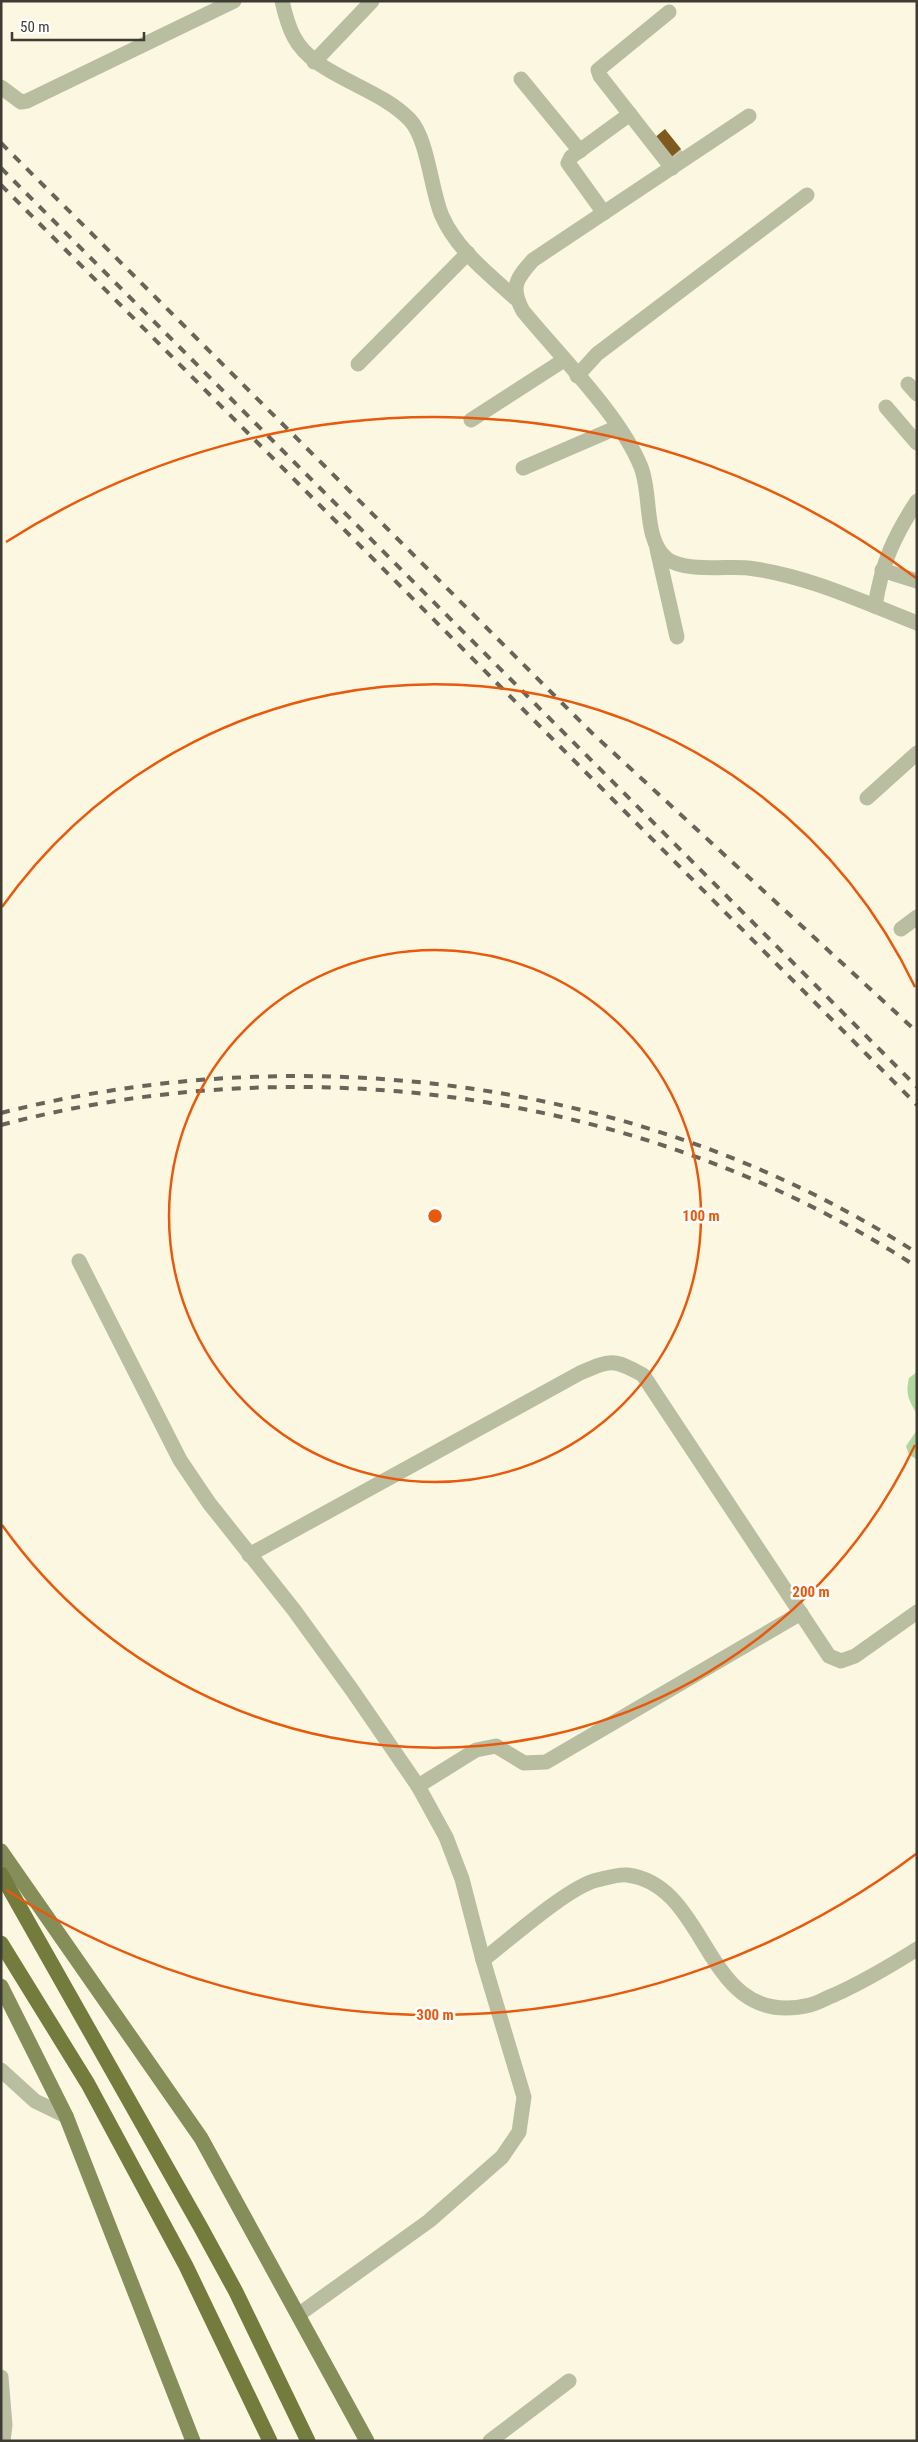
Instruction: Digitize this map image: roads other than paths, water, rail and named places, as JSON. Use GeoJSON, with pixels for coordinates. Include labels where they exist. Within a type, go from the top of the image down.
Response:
{"type":"FeatureCollection","features":[{"type":"Feature","properties":{"kind":"highway"},"geometry":{"type":"LineString","coordinates":[[1,1874],[236,2292],[308,2441]]}},
{"type":"Feature","properties":{"kind":"highway"},"geometry":{"type":"LineString","coordinates":[[1,1943],[92,2092],[186,2266],[270,2441]]}},
{"type":"Feature","properties":{"kind":"main road"},"geometry":{"type":"LineString","coordinates":[[1,1851],[201,2138],[368,2441]]}},
{"type":"Feature","properties":{"kind":"main road"},"geometry":{"type":"LineString","coordinates":[[1,1986],[66,2116],[193,2441]]}},
{"type":"Feature","properties":{"kind":"street"},"geometry":{"type":"LineString","coordinates":[[1,87],[21,102],[27,101],[234,1]]}},
{"type":"Feature","properties":{"kind":"street"},"geometry":{"type":"LineString","coordinates":[[282,1],[287,22],[294,39],[382,97],[412,122],[420,138],[443,217],[451,232],[468,254],[515,292],[523,311],[564,360],[581,372],[618,427],[641,467],[648,491],[652,536],[657,549],[677,636]]}},
{"type":"Feature","properties":{"kind":"street"},"geometry":{"type":"LineString","coordinates":[[319,57],[372,1]]}},
{"type":"Feature","properties":{"kind":"street"},"geometry":{"type":"LineString","coordinates":[[669,12],[598,70],[600,76],[672,168]]}},
{"type":"Feature","properties":{"kind":"street"},"geometry":{"type":"LineString","coordinates":[[520,79],[580,151]]}},
{"type":"Feature","properties":{"kind":"street"},"geometry":{"type":"LineString","coordinates":[[604,213],[568,163],[571,156],[630,114]]}},
{"type":"Feature","properties":{"kind":"street"},"geometry":{"type":"LineString","coordinates":[[515,292],[523,271],[533,260],[749,116]]}},
{"type":"Feature","properties":{"kind":"street"},"geometry":{"type":"LineString","coordinates":[[581,372],[597,354],[807,195]]}},
{"type":"Feature","properties":{"kind":"street"},"geometry":{"type":"LineString","coordinates":[[358,364],[468,254]]}},
{"type":"Feature","properties":{"kind":"street"},"geometry":{"type":"LineString","coordinates":[[471,420],[564,360]]}},
{"type":"Feature","properties":{"kind":"street"},"geometry":{"type":"LineString","coordinates":[[886,407],[917,443]]}},
{"type":"Feature","properties":{"kind":"street"},"geometry":{"type":"LineString","coordinates":[[523,468],[618,427]]}},
{"type":"Feature","properties":{"kind":"street"},"geometry":{"type":"LineString","coordinates":[[877,597],[882,570],[892,541],[917,501]]}},
{"type":"Feature","properties":{"kind":"street"},"geometry":{"type":"LineString","coordinates":[[657,549],[668,560],[683,566],[749,568],[877,597],[917,624]]}},
{"type":"Feature","properties":{"kind":"street"},"geometry":{"type":"LineString","coordinates":[[882,570],[917,581]]}},
{"type":"Feature","properties":{"kind":"street"},"geometry":{"type":"LineString","coordinates":[[867,798],[917,752]]}},
{"type":"Feature","properties":{"kind":"street"},"geometry":{"type":"LineString","coordinates":[[901,929],[917,917]]}},
{"type":"Feature","properties":{"kind":"street"},"geometry":{"type":"LineString","coordinates":[[79,1261],[180,1460],[208,1503],[294,1610],[418,1786],[446,1837],[462,1879],[483,1960],[524,2097],[519,2132],[502,2157],[436,2215],[298,2315]]}},
{"type":"Feature","properties":{"kind":"street"},"geometry":{"type":"LineString","coordinates":[[249,1555],[580,1373],[608,1361],[626,1365],[643,1375],[829,1656],[841,1660],[855,1656],[917,1612]]}},
{"type":"Feature","properties":{"kind":"street"},"geometry":{"type":"LineString","coordinates":[[418,1786],[476,1750],[496,1746],[524,1763],[546,1762],[801,1613]]}},
{"type":"Feature","properties":{"kind":"street"},"geometry":{"type":"LineString","coordinates":[[483,1960],[564,1898],[595,1880],[626,1874],[652,1882],[676,1903],[718,1968],[740,1994],[772,2008],[810,2005],[867,1980],[917,1949]]}},
{"type":"Feature","properties":{"kind":"street"},"geometry":{"type":"LineString","coordinates":[[1,2070],[35,2101],[66,2116]]}},
{"type":"Feature","properties":{"kind":"street"},"geometry":{"type":"LineString","coordinates":[[1,2376],[5,2425],[3,2441]]}},
{"type":"Feature","properties":{"kind":"street"},"geometry":{"type":"LineString","coordinates":[[490,2441],[569,2381]]}},
{"type":"Feature","properties":{"kind":"railway"},"geometry":{"type":"LineString","coordinates":[[1,143],[592,733],[917,1032]]}},
{"type":"Feature","properties":{"kind":"railway"},"geometry":{"type":"LineString","coordinates":[[1,168],[917,1087]]}},
{"type":"Feature","properties":{"kind":"railway"},"geometry":{"type":"LineString","coordinates":[[1,185],[917,1105]]}},
{"type":"Feature","properties":{"kind":"railway"},"geometry":{"type":"LineString","coordinates":[[1,1113],[117,1090],[236,1078],[355,1077],[473,1089],[590,1112],[704,1147],[813,1194],[917,1253]]}},
{"type":"Feature","properties":{"kind":"railway"},"geometry":{"type":"LineString","coordinates":[[1,1125],[117,1101],[236,1089],[355,1088],[474,1100],[591,1124],[705,1160],[814,1208],[917,1267]]}}]}
